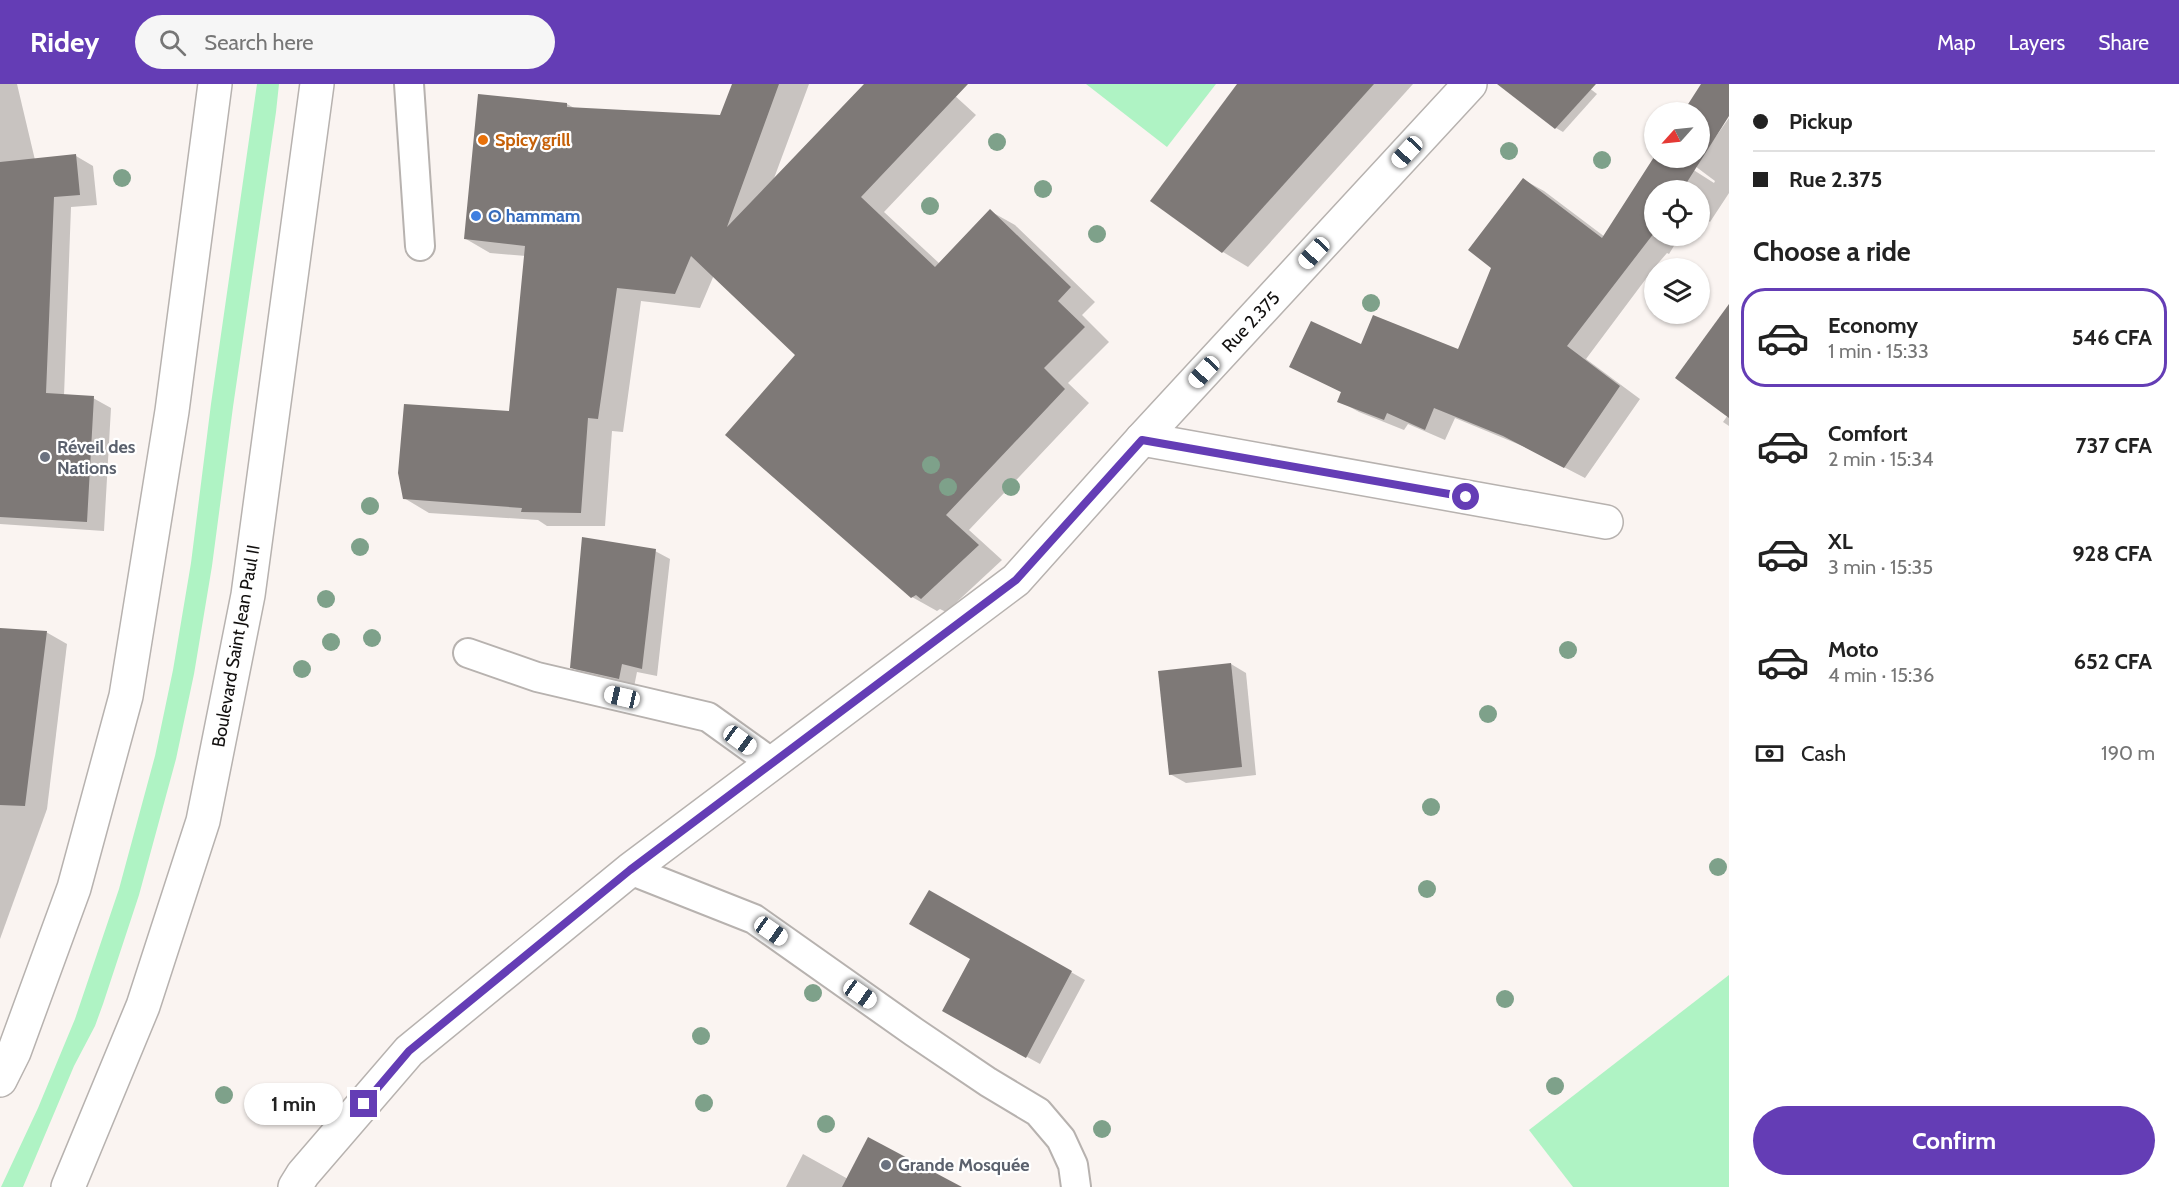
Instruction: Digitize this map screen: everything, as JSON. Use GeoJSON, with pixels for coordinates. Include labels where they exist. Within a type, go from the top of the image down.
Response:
{"type":"FeatureCollection","features":[{"type":"Feature","properties":{"kind":"main road"},"geometry":{"type":"LineString","coordinates":[[0,1080],[14,1052],[74,888],[126,696],[172,411],[215,84]]}},
{"type":"Feature","properties":{"kind":"main road","name":"Boulevard Saint Jean Paul II"},"geometry":{"type":"LineString","coordinates":[[68,1187],[143,1006],[203,821],[248,595],[317,84]]}},
{"type":"Feature","properties":{"kind":"main road","name":"Rue 2.375"},"geometry":{"type":"LineString","coordinates":[[295,1187],[303,1174],[409,1051],[630,870],[1016,580],[1470,84]]}},
{"type":"Feature","properties":{"kind":"main road"},"geometry":{"type":"LineString","coordinates":[[1142,440],[1606,522]]}},
{"type":"Feature","properties":{"kind":"lane"},"geometry":{"type":"LineString","coordinates":[[409,84],[420,246]]}},
{"type":"Feature","properties":{"kind":"lane"},"geometry":{"type":"LineString","coordinates":[[468,653],[537,677],[708,717],[772,763]]}},
{"type":"Feature","properties":{"kind":"lane"},"geometry":{"type":"LineString","coordinates":[[630,870],[754,919],[914,1032],[988,1082],[1038,1112],[1061,1139],[1073,1165],[1076,1187]]}},
{"type":"Feature","properties":{"kind":"green space"},"geometry":{"type":"Polygon","coordinates":[[[257,84],[279,84],[276,112],[212,566],[194,674],[176,759],[139,895],[95,1026],[74,1066],[23,1187],[1,1187],[38,1108],[75,1019],[119,889],[155,756],[173,670],[191,563],[211,404],[257,84]]]}},
{"type":"Feature","properties":{"kind":"green space"},"geometry":{"type":"Polygon","coordinates":[[[1086,84],[1216,84],[1167,147],[1086,84]]]}},
{"type":"Feature","properties":{"kind":"green space"},"geometry":{"type":"Polygon","coordinates":[[[1729,975],[1729,1187],[1573,1187],[1529,1130],[1729,975]]]}},
{"type":"Feature","properties":{"kind":"building"},"geometry":{"type":"Polygon","coordinates":[[[732,84],[779,84],[727,227],[864,84],[968,84],[861,197],[935,267],[990,209],[1071,287],[1058,301],[1085,327],[1044,368],[1065,389],[946,515],[979,545],[921,599],[916,595],[911,598],[725,435],[795,355],[691,256],[675,294],[617,288],[598,419],[588,418],[581,513],[521,512],[522,508],[403,499],[398,473],[404,404],[509,411],[525,246],[464,239],[478,94],[567,103],[567,107],[720,115],[732,84]]]}},
{"type":"Feature","properties":{"kind":"building"},"geometry":{"type":"Polygon","coordinates":[[[1237,84],[1374,84],[1222,253],[1150,201],[1237,84]]]}},
{"type":"Feature","properties":{"kind":"building"},"geometry":{"type":"Polygon","coordinates":[[[1497,84],[1596,84],[1555,129],[1497,84]]]}},
{"type":"Feature","properties":{"kind":"building"},"geometry":{"type":"Polygon","coordinates":[[[1701,84],[1729,84],[1729,116],[1710,146],[1710,102],[1689,102],[1701,84]]]}},
{"type":"Feature","properties":{"kind":"building"},"geometry":{"type":"Polygon","coordinates":[[[76,154],[80,195],[54,197],[46,393],[94,396],[87,522],[0,517],[0,162],[76,154]]]}},
{"type":"Feature","properties":{"kind":"building"},"geometry":{"type":"Polygon","coordinates":[[[1647,168],[1696,168],[1688,180],[1644,180],[1644,246],[1567,346],[1620,386],[1564,468],[1503,436],[1434,408],[1425,430],[1387,413],[1384,420],[1337,402],[1341,392],[1289,367],[1311,321],[1361,344],[1373,315],[1458,349],[1491,268],[1468,250],[1523,178],[1602,238],[1647,168]]]}},
{"type":"Feature","properties":{"kind":"building"},"geometry":{"type":"Polygon","coordinates":[[[1729,304],[1729,418],[1675,378],[1729,304]]]}},
{"type":"Feature","properties":{"kind":"building"},"geometry":{"type":"Polygon","coordinates":[[[582,537],[656,549],[642,669],[622,664],[619,679],[570,668],[582,537]]]}},
{"type":"Feature","properties":{"kind":"building"},"geometry":{"type":"Polygon","coordinates":[[[0,628],[47,631],[25,806],[0,805],[0,628]]]}},
{"type":"Feature","properties":{"kind":"building"},"geometry":{"type":"Polygon","coordinates":[[[1231,663],[1242,767],[1169,775],[1158,671],[1231,663]]]}},
{"type":"Feature","properties":{"kind":"building"},"geometry":{"type":"Polygon","coordinates":[[[929,890],[1072,971],[1026,1058],[942,1011],[970,959],[909,924],[929,890]]]}},
{"type":"Feature","properties":{"kind":"building","name":"Grande Mosquée"},"geometry":{"type":"Polygon","coordinates":[[[868,1137],[962,1187],[842,1187],[868,1137]]]}},
{"type":"Feature","properties":{"kind":"place","name":"Spicy grill"},"geometry":{"type":"Point","coordinates":[483,140]}},
{"type":"Feature","properties":{"kind":"place","name":"O hammam"},"geometry":{"type":"Point","coordinates":[476,216]}},
{"type":"Feature","properties":{"kind":"place","name":"Réveil des Nations"},"geometry":{"type":"Point","coordinates":[45,457]}},
{"type":"Feature","properties":{"kind":"place","name":"Grande Mosquée"},"geometry":{"type":"Point","coordinates":[886,1165]}},
{"type":"Feature","properties":{"kind":"route"},"geometry":{"type":"LineString","coordinates":[[364,1104],[409,1051],[630,870],[1016,580],[1142,440],[1466,497]]}}]}
